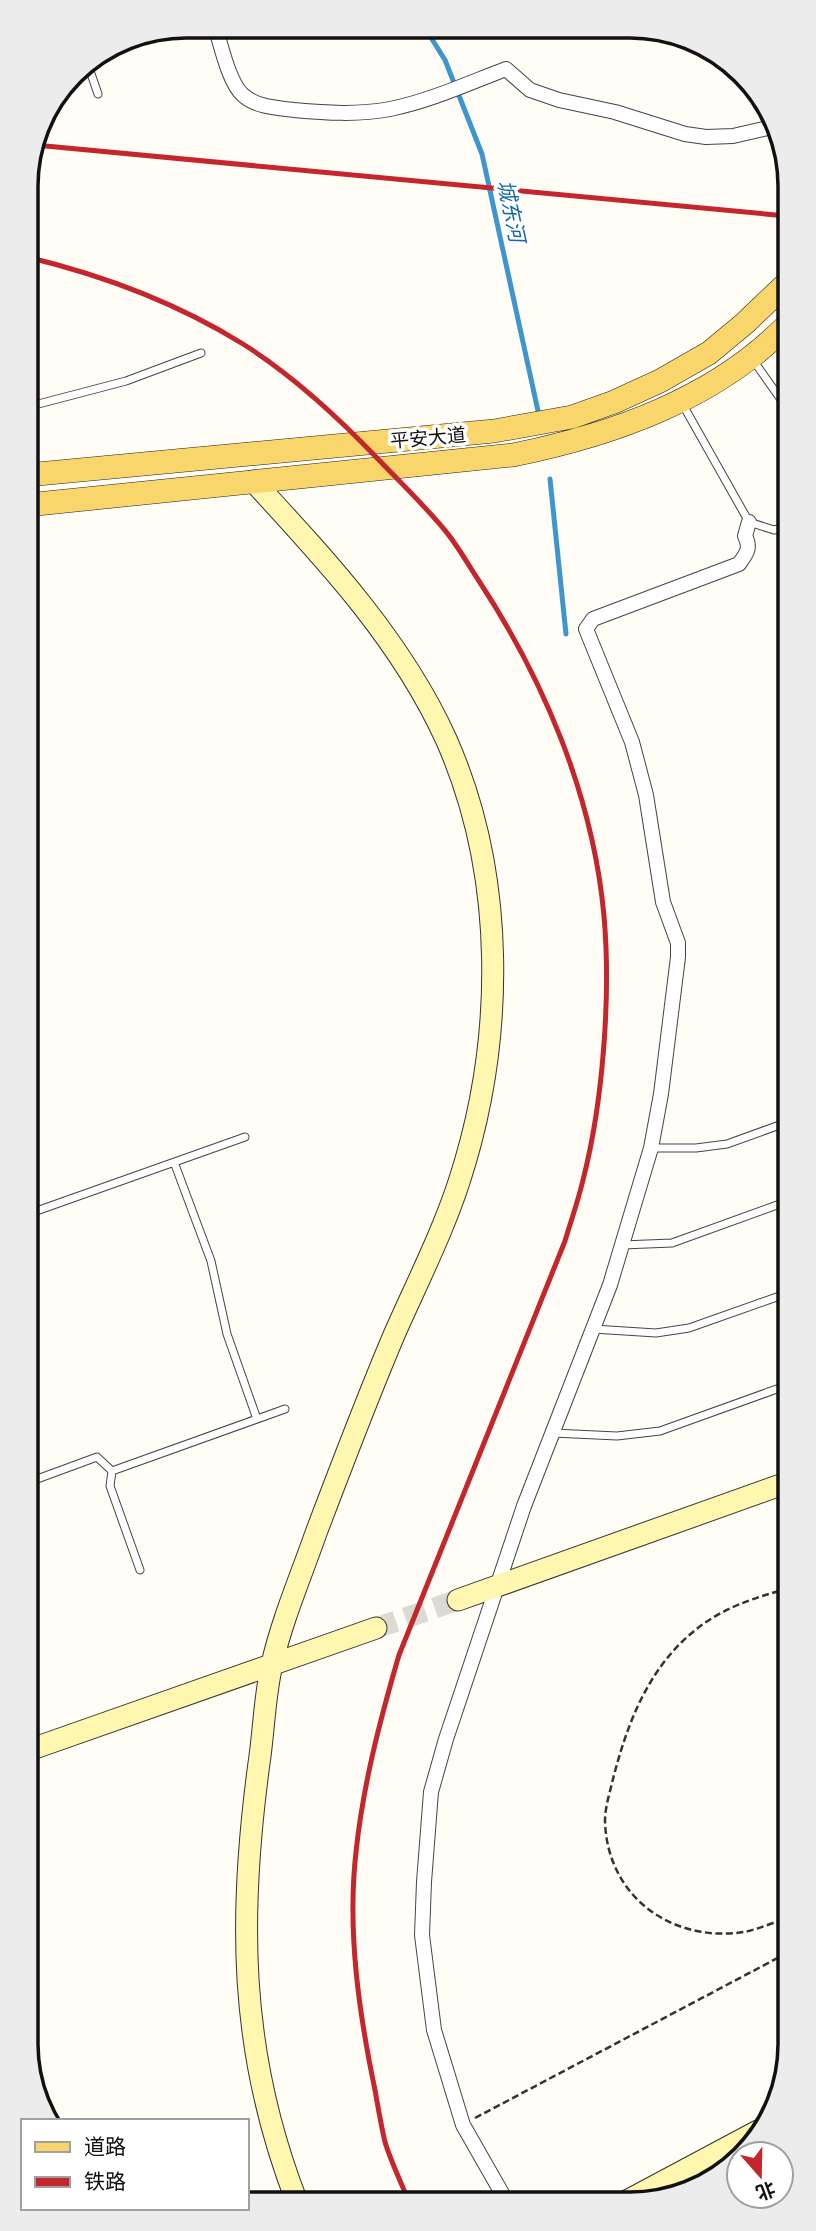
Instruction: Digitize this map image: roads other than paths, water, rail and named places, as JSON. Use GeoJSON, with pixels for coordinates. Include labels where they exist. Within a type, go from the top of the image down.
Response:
{"type":"FeatureCollection","features":[{"type":"Feature","properties":{"kind":"main road","name":"平安大道"},"geometry":{"type":"LineString","coordinates":[[39,474],[494,431],[572,417],[660,382],[709,353],[778,292]]}},
{"type":"Feature","properties":{"kind":"main road","name":"平安大道"},"geometry":{"type":"LineString","coordinates":[[39,504],[513,455],[579,440],[681,401],[751,357],[778,333]]}},
{"type":"Feature","properties":{"kind":"street"},"geometry":{"type":"LineString","coordinates":[[219,38],[236,87],[255,103],[275,108],[369,112],[448,91],[506,69],[530,90],[685,134],[706,137],[733,136],[765,129]]}},
{"type":"Feature","properties":{"kind":"street"},"geometry":{"type":"LineString","coordinates":[[253,481],[334,572],[386,637],[416,680],[447,743],[474,822],[482,857],[488,894],[493,994],[485,1075],[458,1184],[353,1433],[296,1588],[272,1664],[249,1834],[245,1938],[257,2060],[275,2136],[294,2192]]}},
{"type":"Feature","properties":{"kind":"street"},"geometry":{"type":"LineString","coordinates":[[501,2192],[463,2125],[433,2030],[422,1935],[431,1792],[446,1739],[524,1506],[610,1285],[651,1149],[661,1094],[678,943],[663,902],[646,795],[632,742],[586,629],[593,619],[739,564],[748,551],[749,544],[745,536],[750,522]]}},
{"type":"Feature","properties":{"kind":"street"},"geometry":{"type":"LineString","coordinates":[[458,1600],[777,1486]]}},
{"type":"Feature","properties":{"kind":"street"},"geometry":{"type":"LineString","coordinates":[[38,1747],[376,1628]]}},
{"type":"Feature","properties":{"kind":"street"},"geometry":{"type":"LineString","coordinates":[[645,2191],[744,2139]]}},
{"type":"Feature","properties":{"kind":"lane"},"geometry":{"type":"LineString","coordinates":[[91,73],[98,94]]}},
{"type":"Feature","properties":{"kind":"lane"},"geometry":{"type":"LineString","coordinates":[[39,404],[126,381],[201,353]]}},
{"type":"Feature","properties":{"kind":"lane"},"geometry":{"type":"LineString","coordinates":[[751,357],[778,395]]}},
{"type":"Feature","properties":{"kind":"lane"},"geometry":{"type":"LineString","coordinates":[[681,401],[750,522],[778,529]]}},
{"type":"Feature","properties":{"kind":"lane"},"geometry":{"type":"LineString","coordinates":[[651,1149],[727,1144],[777,1126]]}},
{"type":"Feature","properties":{"kind":"lane"},"geometry":{"type":"LineString","coordinates":[[38,1210],[245,1137]]}},
{"type":"Feature","properties":{"kind":"lane"},"geometry":{"type":"LineString","coordinates":[[174,1162],[211,1261],[227,1335],[257,1419]]}},
{"type":"Feature","properties":{"kind":"lane"},"geometry":{"type":"LineString","coordinates":[[622,1245],[672,1242],[777,1205]]}},
{"type":"Feature","properties":{"kind":"lane"},"geometry":{"type":"LineString","coordinates":[[593,1329],[656,1333],[689,1328],[777,1297]]}},
{"type":"Feature","properties":{"kind":"lane"},"geometry":{"type":"LineString","coordinates":[[553,1433],[617,1436],[660,1430],[777,1388]]}},
{"type":"Feature","properties":{"kind":"lane"},"geometry":{"type":"LineString","coordinates":[[112,1471],[285,1409]]}},
{"type":"Feature","properties":{"kind":"lane"},"geometry":{"type":"LineString","coordinates":[[38,1479],[97,1457],[112,1471]]}},
{"type":"Feature","properties":{"kind":"lane"},"geometry":{"type":"LineString","coordinates":[[112,1471],[110,1486],[140,1570]]}},
{"type":"Feature","properties":{"kind":"waterway","name":"城东河"},"geometry":{"type":"LineString","coordinates":[[431,38],[445,60],[482,154],[538,411]]}},
{"type":"Feature","properties":{"kind":"waterway","name":"城东河"},"geometry":{"type":"LineString","coordinates":[[550,479],[566,634]]}},
{"type":"Feature","properties":{"kind":"tunnel"},"geometry":{"type":"LineString","coordinates":[[376,1628],[458,1600]]}},
{"type":"Feature","properties":{"kind":"railway"},"geometry":{"type":"LineString","coordinates":[[45,146],[778,215]]}},
{"type":"Feature","properties":{"kind":"railway"},"geometry":{"type":"LineString","coordinates":[[39,260],[83,272],[165,303],[243,344],[280,369],[331,412],[428,510],[457,547],[503,619],[544,699],[577,783],[598,871],[606,947],[606,1014],[596,1117],[583,1180],[565,1241],[399,1655],[373,1753],[359,1827],[353,1912],[356,1972],[369,2061],[385,2142],[405,2192]]}}]}
